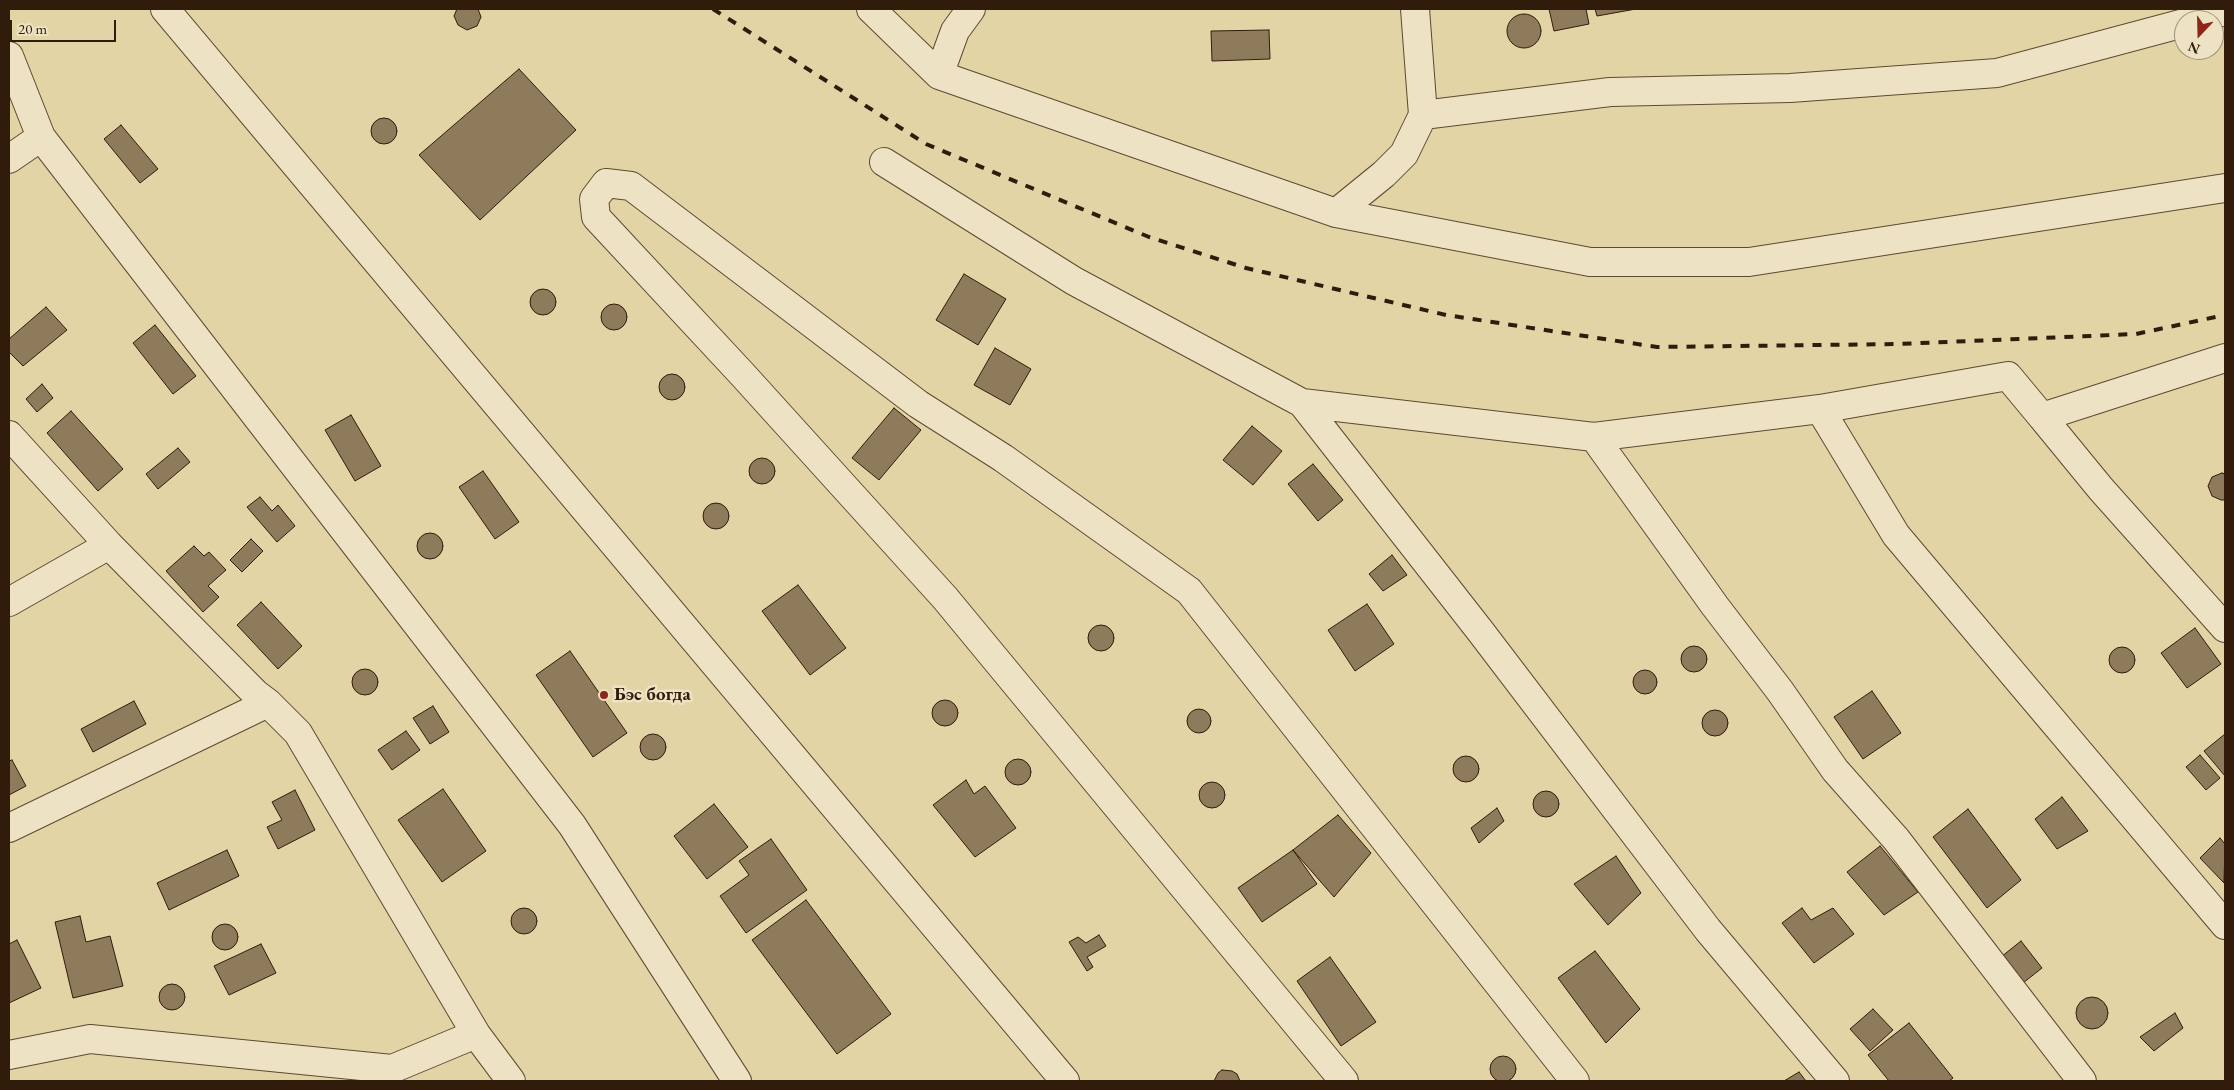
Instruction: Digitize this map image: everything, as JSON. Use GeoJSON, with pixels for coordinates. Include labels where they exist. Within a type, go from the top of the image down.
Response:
{"type":"FeatureCollection","features":[{"type":"Feature","properties":{"kind":"street"},"geometry":{"type":"LineString","coordinates":[[165,9],[1065,1081]]}},
{"type":"Feature","properties":{"kind":"street"},"geometry":{"type":"LineString","coordinates":[[871,9],[939,75],[1336,213],[1590,262],[1749,262],[2225,188]]}},
{"type":"Feature","properties":{"kind":"street"},"geometry":{"type":"LineString","coordinates":[[939,75],[955,31],[971,9]]}},
{"type":"Feature","properties":{"kind":"street"},"geometry":{"type":"LineString","coordinates":[[1336,213],[1384,174],[1404,154],[1423,114],[1415,9]]}},
{"type":"Feature","properties":{"kind":"street"},"geometry":{"type":"LineString","coordinates":[[1423,114],[1610,92],[1790,88],[1997,73],[2174,26]]}},
{"type":"Feature","properties":{"kind":"street"},"geometry":{"type":"LineString","coordinates":[[9,56],[41,137],[572,825],[737,1081]]}},
{"type":"Feature","properties":{"kind":"street"},"geometry":{"type":"LineString","coordinates":[[9,159],[41,137]]}},
{"type":"Feature","properties":{"kind":"street"},"geometry":{"type":"LineString","coordinates":[[884,162],[1074,281],[1302,403],[1594,437],[1820,410],[2008,376],[2102,489],[2225,628]]}},
{"type":"Feature","properties":{"kind":"street"},"geometry":{"type":"LineString","coordinates":[[1344,1081],[945,598],[743,374],[596,217],[594,199],[606,183],[631,186],[918,404],[1003,458],[1189,591],[1576,1081]]}},
{"type":"Feature","properties":{"kind":"street"},"geometry":{"type":"LineString","coordinates":[[2042,417],[2225,358]]}},
{"type":"Feature","properties":{"kind":"street"},"geometry":{"type":"LineString","coordinates":[[1302,403],[1481,632],[1708,930],[1835,1081]]}},
{"type":"Feature","properties":{"kind":"street"},"geometry":{"type":"LineString","coordinates":[[1820,410],[1896,535],[2225,925]]}},
{"type":"Feature","properties":{"kind":"street"},"geometry":{"type":"LineString","coordinates":[[9,435],[109,545],[256,694],[268,703],[298,733],[476,1034],[511,1081]]}},
{"type":"Feature","properties":{"kind":"street"},"geometry":{"type":"LineString","coordinates":[[1594,437],[1715,606],[1780,691],[1835,770],[1896,839],[2082,1081]]}},
{"type":"Feature","properties":{"kind":"street"},"geometry":{"type":"LineString","coordinates":[[9,602],[109,545]]}},
{"type":"Feature","properties":{"kind":"street"},"geometry":{"type":"LineString","coordinates":[[9,828],[268,703]]}},
{"type":"Feature","properties":{"kind":"street"},"geometry":{"type":"LineString","coordinates":[[366,1081],[476,1034]]}},
{"type":"Feature","properties":{"kind":"street"},"geometry":{"type":"LineString","coordinates":[[9,1055],[90,1039],[392,1069]]}},
{"type":"Feature","properties":{"kind":"building"},"geometry":{"type":"Polygon","coordinates":[[[457,9],[478,9],[481,17],[477,26],[467,30],[458,25],[454,16],[457,9]]]}},
{"type":"Feature","properties":{"kind":"building"},"geometry":{"type":"Polygon","coordinates":[[[1549,9],[1586,9],[1589,24],[1554,31],[1549,9]]]}},
{"type":"Feature","properties":{"kind":"building"},"geometry":{"type":"Polygon","coordinates":[[[1595,9],[1636,9],[1597,16],[1595,9]]]}},
{"type":"Feature","properties":{"kind":"building"},"geometry":{"type":"Polygon","coordinates":[[[1524,14],[1531,15],[1536,19],[1540,24],[1540,38],[1536,43],[1531,47],[1524,48],[1517,47],[1512,43],[1508,38],[1507,31],[1508,24],[1512,19],[1517,15],[1524,14]]]}},
{"type":"Feature","properties":{"kind":"building"},"geometry":{"type":"Polygon","coordinates":[[[1269,30],[1270,59],[1212,61],[1211,31],[1269,30]]]}},
{"type":"Feature","properties":{"kind":"building"},"geometry":{"type":"Polygon","coordinates":[[[519,69],[576,130],[480,220],[419,155],[519,69]]]}},
{"type":"Feature","properties":{"kind":"building"},"geometry":{"type":"Polygon","coordinates":[[[384,118],[393,122],[397,131],[393,140],[384,144],[375,140],[371,131],[375,122],[384,118]]]}},
{"type":"Feature","properties":{"kind":"building"},"geometry":{"type":"Polygon","coordinates":[[[121,125],[158,169],[140,183],[104,139],[121,125]]]}},
{"type":"Feature","properties":{"kind":"building"},"geometry":{"type":"Polygon","coordinates":[[[964,274],[1006,299],[978,345],[936,320],[964,274]]]}},
{"type":"Feature","properties":{"kind":"building"},"geometry":{"type":"Polygon","coordinates":[[[543,289],[552,293],[556,302],[552,311],[543,315],[534,311],[530,302],[534,293],[543,289]]]}},
{"type":"Feature","properties":{"kind":"building"},"geometry":{"type":"Polygon","coordinates":[[[614,304],[623,308],[627,317],[623,326],[614,330],[605,326],[601,317],[605,308],[614,304]]]}},
{"type":"Feature","properties":{"kind":"building"},"geometry":{"type":"Polygon","coordinates":[[[46,307],[67,330],[23,366],[9,352],[9,339],[46,307]]]}},
{"type":"Feature","properties":{"kind":"building"},"geometry":{"type":"Polygon","coordinates":[[[155,325],[196,376],[173,394],[133,343],[155,325]]]}},
{"type":"Feature","properties":{"kind":"building"},"geometry":{"type":"Polygon","coordinates":[[[995,348],[1031,369],[1010,405],[974,385],[995,348]]]}},
{"type":"Feature","properties":{"kind":"building"},"geometry":{"type":"Polygon","coordinates":[[[672,374],[681,378],[685,387],[681,396],[672,400],[663,396],[659,387],[663,378],[672,374]]]}},
{"type":"Feature","properties":{"kind":"building"},"geometry":{"type":"Polygon","coordinates":[[[42,384],[53,398],[37,412],[26,399],[42,384]]]}},
{"type":"Feature","properties":{"kind":"building"},"geometry":{"type":"Polygon","coordinates":[[[894,408],[921,430],[879,480],[852,458],[894,408]]]}},
{"type":"Feature","properties":{"kind":"building"},"geometry":{"type":"Polygon","coordinates":[[[71,411],[123,469],[98,491],[47,433],[71,411]]]}},
{"type":"Feature","properties":{"kind":"building"},"geometry":{"type":"Polygon","coordinates":[[[351,415],[381,466],[355,481],[325,430],[351,415]]]}},
{"type":"Feature","properties":{"kind":"building"},"geometry":{"type":"Polygon","coordinates":[[[1252,426],[1282,451],[1253,485],[1223,460],[1252,426]]]}},
{"type":"Feature","properties":{"kind":"building"},"geometry":{"type":"Polygon","coordinates":[[[178,448],[190,462],[158,489],[146,474],[178,448]]]}},
{"type":"Feature","properties":{"kind":"building"},"geometry":{"type":"Polygon","coordinates":[[[762,458],[771,462],[775,471],[771,480],[762,484],[753,480],[749,471],[753,462],[762,458]]]}},
{"type":"Feature","properties":{"kind":"building"},"geometry":{"type":"Polygon","coordinates":[[[1313,464],[1343,500],[1318,521],[1288,484],[1313,464]]]}},
{"type":"Feature","properties":{"kind":"building"},"geometry":{"type":"Polygon","coordinates":[[[483,471],[519,522],[495,539],[459,487],[483,471]]]}},
{"type":"Feature","properties":{"kind":"building"},"geometry":{"type":"Polygon","coordinates":[[[2222,473],[2225,474],[2225,500],[2212,496],[2208,486],[2212,477],[2222,473]]]}},
{"type":"Feature","properties":{"kind":"building"},"geometry":{"type":"Polygon","coordinates":[[[260,497],[272,511],[278,505],[295,526],[277,542],[247,507],[260,497]]]}},
{"type":"Feature","properties":{"kind":"building"},"geometry":{"type":"Polygon","coordinates":[[[716,503],[725,507],[729,516],[725,525],[716,529],[707,525],[703,516],[707,507],[716,503]]]}},
{"type":"Feature","properties":{"kind":"building"},"geometry":{"type":"Polygon","coordinates":[[[430,533],[439,537],[443,546],[439,555],[430,559],[421,555],[417,546],[421,537],[430,533]]]}},
{"type":"Feature","properties":{"kind":"building"},"geometry":{"type":"Polygon","coordinates":[[[251,539],[263,551],[242,572],[230,560],[251,539]]]}},
{"type":"Feature","properties":{"kind":"building"},"geometry":{"type":"Polygon","coordinates":[[[194,546],[204,556],[209,552],[226,570],[208,586],[219,597],[203,612],[166,571],[194,546]]]}},
{"type":"Feature","properties":{"kind":"building"},"geometry":{"type":"Polygon","coordinates":[[[1392,555],[1407,575],[1383,591],[1369,574],[1392,555]]]}},
{"type":"Feature","properties":{"kind":"building"},"geometry":{"type":"Polygon","coordinates":[[[798,585],[846,648],[810,675],[762,611],[798,585]]]}},
{"type":"Feature","properties":{"kind":"building"},"geometry":{"type":"Polygon","coordinates":[[[261,602],[302,646],[278,669],[237,625],[261,602]]]}},
{"type":"Feature","properties":{"kind":"building"},"geometry":{"type":"Polygon","coordinates":[[[1367,604],[1394,644],[1355,671],[1328,630],[1367,604]]]}},
{"type":"Feature","properties":{"kind":"building"},"geometry":{"type":"Polygon","coordinates":[[[1101,625],[1110,629],[1114,638],[1110,647],[1101,651],[1092,647],[1088,638],[1092,629],[1101,625]]]}},
{"type":"Feature","properties":{"kind":"building"},"geometry":{"type":"Polygon","coordinates":[[[2195,628],[2221,664],[2187,688],[2161,653],[2195,628]]]}},
{"type":"Feature","properties":{"kind":"building"},"geometry":{"type":"Polygon","coordinates":[[[1694,646],[1703,650],[1707,659],[1703,668],[1694,672],[1685,668],[1681,659],[1685,650],[1694,646]]]}},
{"type":"Feature","properties":{"kind":"building"},"geometry":{"type":"Polygon","coordinates":[[[2122,647],[2131,651],[2135,660],[2131,669],[2122,673],[2113,669],[2109,660],[2113,651],[2122,647]]]}},
{"type":"Feature","properties":{"kind":"building"},"geometry":{"type":"Polygon","coordinates":[[[570,651],[627,733],[593,757],[536,675],[570,651]]]}},
{"type":"Feature","properties":{"kind":"building"},"geometry":{"type":"Polygon","coordinates":[[[365,669],[374,673],[378,682],[374,691],[365,695],[356,691],[352,682],[356,673],[365,669]]]}},
{"type":"Feature","properties":{"kind":"building"},"geometry":{"type":"Polygon","coordinates":[[[1645,670],[1654,673],[1657,682],[1654,691],[1645,694],[1636,691],[1633,682],[1636,673],[1645,670]]]}},
{"type":"Feature","properties":{"kind":"building"},"geometry":{"type":"Polygon","coordinates":[[[1872,691],[1901,733],[1863,759],[1834,717],[1872,691]]]}},
{"type":"Feature","properties":{"kind":"building"},"geometry":{"type":"Polygon","coordinates":[[[945,700],[954,704],[958,713],[954,722],[945,726],[936,722],[932,713],[936,704],[945,700]]]}},
{"type":"Feature","properties":{"kind":"building"},"geometry":{"type":"Polygon","coordinates":[[[134,701],[146,724],[93,752],[81,729],[134,701]]]}},
{"type":"Feature","properties":{"kind":"building"},"geometry":{"type":"Polygon","coordinates":[[[433,706],[449,732],[430,744],[413,718],[433,706]]]}},
{"type":"Feature","properties":{"kind":"building"},"geometry":{"type":"Polygon","coordinates":[[[1194,709],[1204,709],[1211,716],[1211,726],[1204,733],[1194,733],[1187,726],[1187,716],[1194,709]]]}},
{"type":"Feature","properties":{"kind":"building"},"geometry":{"type":"Polygon","coordinates":[[[1715,710],[1724,714],[1728,723],[1724,732],[1715,736],[1706,732],[1702,723],[1706,714],[1715,710]]]}},
{"type":"Feature","properties":{"kind":"building"},"geometry":{"type":"Polygon","coordinates":[[[406,731],[420,750],[392,770],[378,750],[406,731]]]}},
{"type":"Feature","properties":{"kind":"building"},"geometry":{"type":"Polygon","coordinates":[[[653,734],[662,738],[666,747],[662,756],[653,760],[644,756],[640,747],[644,738],[653,734]]]}},
{"type":"Feature","properties":{"kind":"building"},"geometry":{"type":"Polygon","coordinates":[[[2225,734],[2225,776],[2204,751],[2225,734]]]}},
{"type":"Feature","properties":{"kind":"building"},"geometry":{"type":"Polygon","coordinates":[[[2200,755],[2220,778],[2206,790],[2186,767],[2200,755]]]}},
{"type":"Feature","properties":{"kind":"building"},"geometry":{"type":"Polygon","coordinates":[[[1466,756],[1475,760],[1479,769],[1475,778],[1466,782],[1457,778],[1453,769],[1457,760],[1466,756]]]}},
{"type":"Feature","properties":{"kind":"building"},"geometry":{"type":"Polygon","coordinates":[[[1018,759],[1027,763],[1031,772],[1027,781],[1018,785],[1009,781],[1005,772],[1009,763],[1018,759]]]}},
{"type":"Feature","properties":{"kind":"building"},"geometry":{"type":"Polygon","coordinates":[[[12,760],[26,786],[9,795],[9,761],[12,760]]]}},
{"type":"Feature","properties":{"kind":"building"},"geometry":{"type":"Polygon","coordinates":[[[966,780],[974,794],[985,786],[1016,828],[975,857],[933,805],[966,780]]]}},
{"type":"Feature","properties":{"kind":"building"},"geometry":{"type":"Polygon","coordinates":[[[1212,782],[1221,786],[1225,795],[1221,804],[1212,808],[1203,804],[1199,795],[1203,786],[1212,782]]]}},
{"type":"Feature","properties":{"kind":"building"},"geometry":{"type":"Polygon","coordinates":[[[443,789],[486,851],[442,882],[398,820],[443,789]]]}},
{"type":"Feature","properties":{"kind":"building"},"geometry":{"type":"Polygon","coordinates":[[[295,790],[315,830],[278,849],[267,827],[282,820],[272,802],[295,790]]]}},
{"type":"Feature","properties":{"kind":"building"},"geometry":{"type":"Polygon","coordinates":[[[1546,791],[1555,795],[1559,804],[1555,813],[1546,817],[1537,813],[1533,804],[1537,795],[1546,791]]]}},
{"type":"Feature","properties":{"kind":"building"},"geometry":{"type":"Polygon","coordinates":[[[2062,797],[2088,831],[2057,849],[2035,819],[2062,797]]]}},
{"type":"Feature","properties":{"kind":"building"},"geometry":{"type":"Polygon","coordinates":[[[714,804],[748,847],[707,879],[674,836],[714,804]]]}},
{"type":"Feature","properties":{"kind":"building"},"geometry":{"type":"Polygon","coordinates":[[[1497,808],[1504,821],[1479,843],[1471,828],[1497,808]]]}},
{"type":"Feature","properties":{"kind":"building"},"geometry":{"type":"Polygon","coordinates":[[[1968,809],[2021,880],[1987,908],[1933,837],[1968,809]]]}},
{"type":"Feature","properties":{"kind":"building"},"geometry":{"type":"Polygon","coordinates":[[[1338,815],[1371,853],[1334,897],[1293,850],[1338,815]]]}},
{"type":"Feature","properties":{"kind":"building"},"geometry":{"type":"Polygon","coordinates":[[[2220,838],[2225,844],[2224,883],[2200,858],[2220,838]]]}},
{"type":"Feature","properties":{"kind":"building"},"geometry":{"type":"Polygon","coordinates":[[[771,839],[807,890],[746,933],[720,896],[749,875],[739,861],[771,839]]]}},
{"type":"Feature","properties":{"kind":"building"},"geometry":{"type":"Polygon","coordinates":[[[1880,846],[1918,892],[1884,915],[1847,872],[1880,846]]]}},
{"type":"Feature","properties":{"kind":"building"},"geometry":{"type":"Polygon","coordinates":[[[227,850],[239,876],[169,910],[157,883],[227,850]]]}},
{"type":"Feature","properties":{"kind":"building"},"geometry":{"type":"Polygon","coordinates":[[[1293,850],[1317,884],[1262,922],[1238,888],[1293,850]]]}},
{"type":"Feature","properties":{"kind":"building"},"geometry":{"type":"Polygon","coordinates":[[[1616,856],[1641,893],[1608,925],[1574,884],[1616,856]]]}},
{"type":"Feature","properties":{"kind":"building"},"geometry":{"type":"Polygon","coordinates":[[[806,900],[891,1014],[837,1054],[752,940],[806,900]]]}},
{"type":"Feature","properties":{"kind":"building"},"geometry":{"type":"Polygon","coordinates":[[[524,908],[533,912],[537,921],[533,930],[524,934],[515,930],[511,921],[515,912],[524,908]]]}},
{"type":"Feature","properties":{"kind":"building"},"geometry":{"type":"Polygon","coordinates":[[[1802,908],[1811,920],[1833,908],[1854,934],[1814,963],[1782,923],[1802,908]]]}},
{"type":"Feature","properties":{"kind":"building"},"geometry":{"type":"Polygon","coordinates":[[[80,916],[86,942],[110,936],[123,986],[73,998],[55,922],[80,916]]]}},
{"type":"Feature","properties":{"kind":"building"},"geometry":{"type":"Polygon","coordinates":[[[225,924],[234,928],[238,937],[234,946],[225,950],[216,946],[212,937],[216,928],[225,924]]]}},
{"type":"Feature","properties":{"kind":"building"},"geometry":{"type":"Polygon","coordinates":[[[1099,935],[1106,946],[1087,957],[1093,967],[1087,971],[1069,942],[1078,937],[1086,943],[1099,935]]]}},
{"type":"Feature","properties":{"kind":"building"},"geometry":{"type":"Polygon","coordinates":[[[17,940],[41,988],[9,1003],[9,944],[17,940]]]}},
{"type":"Feature","properties":{"kind":"building"},"geometry":{"type":"Polygon","coordinates":[[[2021,941],[2042,968],[2023,983],[2001,957],[2021,941]]]}},
{"type":"Feature","properties":{"kind":"building"},"geometry":{"type":"Polygon","coordinates":[[[261,944],[276,973],[229,995],[214,966],[261,944]]]}},
{"type":"Feature","properties":{"kind":"building"},"geometry":{"type":"Polygon","coordinates":[[[1595,951],[1640,1009],[1606,1043],[1558,978],[1595,951]]]}},
{"type":"Feature","properties":{"kind":"building"},"geometry":{"type":"Polygon","coordinates":[[[1330,957],[1376,1022],[1341,1046],[1297,981],[1330,957]]]}},
{"type":"Feature","properties":{"kind":"building"},"geometry":{"type":"Polygon","coordinates":[[[172,984],[181,988],[185,997],[181,1006],[172,1010],[163,1006],[159,997],[163,988],[172,984]]]}},
{"type":"Feature","properties":{"kind":"building"},"geometry":{"type":"Polygon","coordinates":[[[2092,997],[2098,998],[2103,1002],[2107,1007],[2107,1019],[2103,1024],[2098,1028],[2092,1029],[2086,1028],[2081,1024],[2077,1019],[2076,1013],[2077,1007],[2081,1002],[2086,998],[2092,997]]]}},
{"type":"Feature","properties":{"kind":"building"},"geometry":{"type":"Polygon","coordinates":[[[1873,1009],[1893,1030],[1870,1051],[1850,1029],[1873,1009]]]}},
{"type":"Feature","properties":{"kind":"building"},"geometry":{"type":"Polygon","coordinates":[[[2175,1013],[2183,1028],[2154,1051],[2140,1037],[2175,1013]]]}},
{"type":"Feature","properties":{"kind":"building"},"geometry":{"type":"Polygon","coordinates":[[[1909,1023],[1953,1078],[1949,1081],[1889,1081],[1868,1055],[1909,1023]]]}},
{"type":"Feature","properties":{"kind":"building"},"geometry":{"type":"Polygon","coordinates":[[[1503,1056],[1512,1060],[1516,1069],[1512,1078],[1503,1082],[1494,1078],[1490,1069],[1494,1060],[1503,1056]]]}},
{"type":"Feature","properties":{"kind":"building"},"geometry":{"type":"Polygon","coordinates":[[[1222,1070],[1232,1071],[1237,1074],[1240,1081],[1214,1081],[1222,1070]]]}},
{"type":"Feature","properties":{"kind":"building"},"geometry":{"type":"Polygon","coordinates":[[[1799,1072],[1806,1081],[1784,1081],[1799,1072]]]}},
{"type":"Feature","properties":{"kind":"railway"},"geometry":{"type":"LineString","coordinates":[[713,9],[926,144],[1149,237],[1246,268],[1446,315],[1657,347],[1899,344],[2136,334],[2225,315]]}},
{"type":"Feature","properties":{"kind":"place","name":"Бэс богда"},"geometry":{"type":"Point","coordinates":[604,695]}}]}
